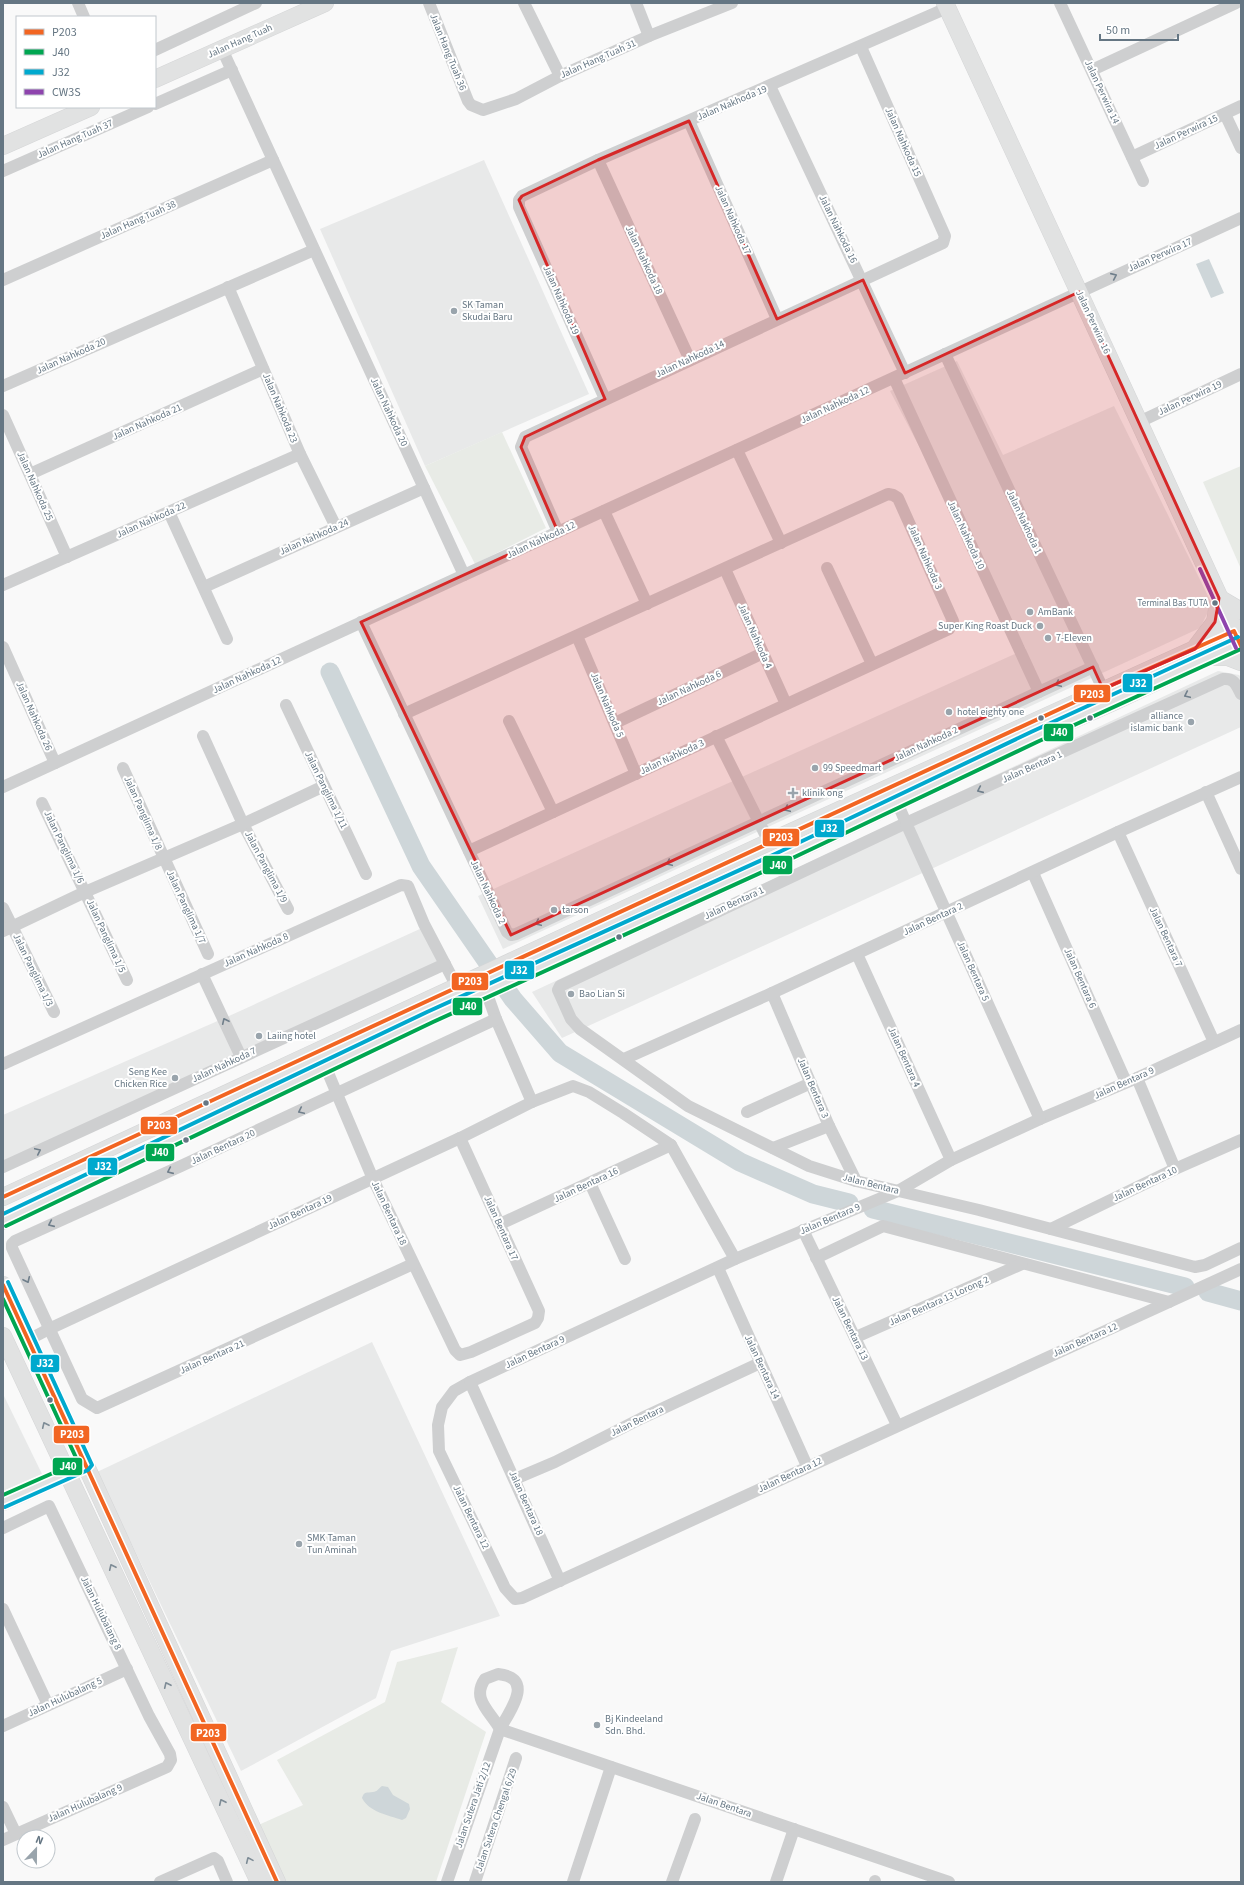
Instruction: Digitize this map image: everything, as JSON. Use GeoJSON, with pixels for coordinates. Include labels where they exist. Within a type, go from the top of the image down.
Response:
{"type":"FeatureCollection","features":[{"type":"Feature","properties":{"kind":"main road","name":"Jalan Hang Tuah"},"geometry":{"type":"LineString","coordinates":[[156,79],[325,3]]}},
{"type":"Feature","properties":{"kind":"main road","name":"Jalan Perwira 16"},"geometry":{"type":"LineString","coordinates":[[946,6],[1219,598],[1239,638]]}},
{"type":"Feature","properties":{"kind":"main road"},"geometry":{"type":"LineString","coordinates":[[3,146],[89,108]]}},
{"type":"Feature","properties":{"kind":"main road"},"geometry":{"type":"LineString","coordinates":[[3,1221],[326,1068],[483,987],[538,968],[771,862],[1034,737],[1111,703],[1201,653],[1216,622],[1219,598],[1241,611]]}},
{"type":"Feature","properties":{"kind":"main road"},"geometry":{"type":"LineString","coordinates":[[3,1197],[457,987],[483,987],[528,954],[1103,689],[1239,638]]}},
{"type":"Feature","properties":{"kind":"main road"},"geometry":{"type":"LineString","coordinates":[[1201,653],[1228,657],[1241,662]]}},
{"type":"Feature","properties":{"kind":"main road"},"geometry":{"type":"LineString","coordinates":[[3,1285],[277,1882]]}},
{"type":"Feature","properties":{"kind":"main road"},"geometry":{"type":"LineString","coordinates":[[3,1336],[259,1882]]}},
{"type":"Feature","properties":{"kind":"main road"},"geometry":{"type":"LineString","coordinates":[[3,1502],[86,1465]]}},
{"type":"Feature","properties":{"kind":"street"},"geometry":{"type":"LineString","coordinates":[[78,3],[84,16]]}},
{"type":"Feature","properties":{"kind":"street"},"geometry":{"type":"LineString","coordinates":[[156,50],[244,6],[256,3]]}},
{"type":"Feature","properties":{"kind":"street","name":"Jalan Hang Tuah 36"},"geometry":{"type":"LineString","coordinates":[[429,3],[468,101]]}},
{"type":"Feature","properties":{"kind":"street"},"geometry":{"type":"LineString","coordinates":[[524,3],[560,76]]}},
{"type":"Feature","properties":{"kind":"street"},"geometry":{"type":"LineString","coordinates":[[636,3],[649,36]]}},
{"type":"Feature","properties":{"kind":"street","name":"Jalan Hang Tuah 31"},"geometry":{"type":"LineString","coordinates":[[468,101],[471,105],[483,110],[516,99],[560,76],[649,36],[732,3]]}},
{"type":"Feature","properties":{"kind":"street","name":"Jalan Perwira 14"},"geometry":{"type":"LineString","coordinates":[[1060,3],[1143,181]]}},
{"type":"Feature","properties":{"kind":"street"},"geometry":{"type":"LineString","coordinates":[[1092,70],[1236,3]]}},
{"type":"Feature","properties":{"kind":"street","name":"Jalan Nakhoda 19"},"geometry":{"type":"LineString","coordinates":[[519,200],[522,196],[598,160],[861,47],[946,6]]}},
{"type":"Feature","properties":{"kind":"street","name":"Jalan Nahkoda 15"},"geometry":{"type":"LineString","coordinates":[[861,47],[946,236]]}},
{"type":"Feature","properties":{"kind":"street","name":"Jalan Nahkoda 20"},"geometry":{"type":"LineString","coordinates":[[222,49],[464,575]]}},
{"type":"Feature","properties":{"kind":"street"},"geometry":{"type":"LineString","coordinates":[[156,104],[232,70]]}},
{"type":"Feature","properties":{"kind":"street","name":"Jalan Nahkoda 16"},"geometry":{"type":"LineString","coordinates":[[770,86],[863,280],[900,375]]}},
{"type":"Feature","properties":{"kind":"street","name":"Jalan Perwira 15"},"geometry":{"type":"LineString","coordinates":[[1132,158],[1241,106]]}},
{"type":"Feature","properties":{"kind":"street","name":"Jalan Hang Tuah 37"},"geometry":{"type":"LineString","coordinates":[[3,171],[146,108]]}},
{"type":"Feature","properties":{"kind":"street"},"geometry":{"type":"LineString","coordinates":[[1225,114],[1241,148]]}},
{"type":"Feature","properties":{"kind":"street","name":"Jalan Nahkoda 17"},"geometry":{"type":"LineString","coordinates":[[689,121],[777,319]]}},
{"type":"Feature","properties":{"kind":"street","name":"Jalan Hang Tuah 38"},"geometry":{"type":"LineString","coordinates":[[3,280],[273,160]]}},
{"type":"Feature","properties":{"kind":"street","name":"Jalan Nahkoda 18"},"geometry":{"type":"LineString","coordinates":[[598,160],[690,360]]}},
{"type":"Feature","properties":{"kind":"street","name":"Jalan Nahkoda 19"},"geometry":{"type":"LineString","coordinates":[[519,200],[519,206],[605,399]]}},
{"type":"Feature","properties":{"kind":"street","name":"Jalan Perwira 17"},"geometry":{"type":"LineString","coordinates":[[1078,292],[1241,218]]}},
{"type":"Feature","properties":{"kind":"street","name":"Jalan Nahkoda 14"},"geometry":{"type":"LineString","coordinates":[[558,532],[521,447],[524,437],[777,319],[934,248],[943,243],[946,236]]}},
{"type":"Feature","properties":{"kind":"street","name":"Jalan Nahkoda 20"},"geometry":{"type":"LineString","coordinates":[[3,386],[314,250]]}},
{"type":"Feature","properties":{"kind":"street","name":"Jalan Nahkoda 23"},"geometry":{"type":"LineString","coordinates":[[228,287],[300,454],[336,527]]}},
{"type":"Feature","properties":{"kind":"street","name":"Jalan Nahkoda 12"},"geometry":{"type":"LineString","coordinates":[[3,787],[1078,292]]}},
{"type":"Feature","properties":{"kind":"street","name":"Jalan Nakhoda 1"},"geometry":{"type":"LineString","coordinates":[[945,354],[1103,689]]}},
{"type":"Feature","properties":{"kind":"street","name":"Jalan Nahkoda 21"},"geometry":{"type":"LineString","coordinates":[[30,474],[263,369]]}},
{"type":"Feature","properties":{"kind":"street","name":"Jalan Perwira 19"},"geometry":{"type":"LineString","coordinates":[[1139,422],[1241,374]]}},
{"type":"Feature","properties":{"kind":"street","name":"Jalan Nahkoda 10"},"geometry":{"type":"LineString","coordinates":[[900,375],[1039,692]]}},
{"type":"Feature","properties":{"kind":"street","name":"Jalan Nahkoda 25"},"geometry":{"type":"LineString","coordinates":[[3,415],[67,557]]}},
{"type":"Feature","properties":{"kind":"street"},"geometry":{"type":"LineString","coordinates":[[737,450],[781,543]]}},
{"type":"Feature","properties":{"kind":"street","name":"Jalan Nahkoda 22"},"geometry":{"type":"LineString","coordinates":[[3,585],[300,454]]}},
{"type":"Feature","properties":{"kind":"street","name":"Jalan Nahkoda 24"},"geometry":{"type":"LineString","coordinates":[[204,587],[424,488]]}},
{"type":"Feature","properties":{"kind":"street","name":"Jalan Nahkoda 3"},"geometry":{"type":"LineString","coordinates":[[404,714],[888,494],[898,498],[953,621],[949,629],[469,851]]}},
{"type":"Feature","properties":{"kind":"street"},"geometry":{"type":"LineString","coordinates":[[604,511],[647,604]]}},
{"type":"Feature","properties":{"kind":"street"},"geometry":{"type":"LineString","coordinates":[[169,512],[227,639]]}},
{"type":"Feature","properties":{"kind":"street","name":"Jalan Nahkoda 4"},"geometry":{"type":"LineString","coordinates":[[725,568],[786,704]]}},
{"type":"Feature","properties":{"kind":"street"},"geometry":{"type":"LineString","coordinates":[[827,568],[872,664]]}},
{"type":"Feature","properties":{"kind":"street","name":"Jalan Nahkoda 2"},"geometry":{"type":"LineString","coordinates":[[361,622],[507,932],[511,934],[516,934],[1093,667]]}},
{"type":"Feature","properties":{"kind":"street","name":"Jalan Nahkoda 5"},"geometry":{"type":"LineString","coordinates":[[577,636],[636,774]]}},
{"type":"Feature","properties":{"kind":"street","name":"Jalan Nahkoda 26"},"geometry":{"type":"LineString","coordinates":[[3,647],[55,763]]}},
{"type":"Feature","properties":{"kind":"street","name":"Jalan Nahkoda 6"},"geometry":{"type":"LineString","coordinates":[[615,723],[763,654]]}},
{"type":"Feature","properties":{"kind":"street"},"geometry":{"type":"LineString","coordinates":[[3,678],[14,672]]}},
{"type":"Feature","properties":{"kind":"street","name":"Jalan Bentara 1"},"geometry":{"type":"LineString","coordinates":[[562,984],[906,823],[1222,679],[1236,682],[1241,694]]}},
{"type":"Feature","properties":{"kind":"street","name":"Jalan Panglima 1/11"},"geometry":{"type":"LineString","coordinates":[[286,705],[366,874]]}},
{"type":"Feature","properties":{"kind":"street"},"geometry":{"type":"LineString","coordinates":[[509,721],[553,812]]}},
{"type":"Feature","properties":{"kind":"street"},"geometry":{"type":"LineString","coordinates":[[204,736],[243,824]]}},
{"type":"Feature","properties":{"kind":"street"},"geometry":{"type":"LineString","coordinates":[[716,736],[769,842]]}},
{"type":"Feature","properties":{"kind":"street","name":"Jalan Panglima 1/8"},"geometry":{"type":"LineString","coordinates":[[123,768],[164,859]]}},
{"type":"Feature","properties":{"kind":"street","name":"Jalan Bentara 2"},"geometry":{"type":"LineString","coordinates":[[624,1059],[772,993],[1033,873],[1118,832],[1241,777]]}},
{"type":"Feature","properties":{"kind":"street"},"geometry":{"type":"LineString","coordinates":[[7,930],[85,892],[243,824],[324,786]]}},
{"type":"Feature","properties":{"kind":"street"},"geometry":{"type":"LineString","coordinates":[[1206,792],[1241,869]]}},
{"type":"Feature","properties":{"kind":"street"},"geometry":{"type":"LineString","coordinates":[[897,802],[906,823]]}},
{"type":"Feature","properties":{"kind":"street","name":"Jalan Panglima 1/6"},"geometry":{"type":"LineString","coordinates":[[42,803],[85,892]]}},
{"type":"Feature","properties":{"kind":"street","name":"Jalan Bentara 5"},"geometry":{"type":"LineString","coordinates":[[906,823],[1040,1119]]}},
{"type":"Feature","properties":{"kind":"street","name":"Jalan Panglima 1/9"},"geometry":{"type":"LineString","coordinates":[[243,824],[288,909]]}},
{"type":"Feature","properties":{"kind":"street","name":"Jalan Bentara 7"},"geometry":{"type":"LineString","coordinates":[[1118,832],[1214,1042]]}},
{"type":"Feature","properties":{"kind":"street","name":"Jalan Panglima 1/7"},"geometry":{"type":"LineString","coordinates":[[164,859],[208,954]]}},
{"type":"Feature","properties":{"kind":"street","name":"Jalan Bentara 6"},"geometry":{"type":"LineString","coordinates":[[1033,873],[1175,1169]]}},
{"type":"Feature","properties":{"kind":"street","name":"Jalan Nahkoda 8"},"geometry":{"type":"LineString","coordinates":[[3,1064],[401,885],[408,886],[412,892],[424,924],[457,987]]}},
{"type":"Feature","properties":{"kind":"street","name":"Jalan Panglima 1/5"},"geometry":{"type":"LineString","coordinates":[[85,892],[127,980]]}},
{"type":"Feature","properties":{"kind":"street","name":"Jalan Panglima 1/3"},"geometry":{"type":"LineString","coordinates":[[3,908],[7,930],[54,1012]]}},
{"type":"Feature","properties":{"kind":"street","name":"Jalan Bentara 4"},"geometry":{"type":"LineString","coordinates":[[857,954],[951,1160]]}},
{"type":"Feature","properties":{"kind":"street","name":"Jalan Nahkoda 7"},"geometry":{"type":"LineString","coordinates":[[3,1167],[445,964]]}},
{"type":"Feature","properties":{"kind":"street"},"geometry":{"type":"LineString","coordinates":[[202,974],[241,1057]]}},
{"type":"Feature","properties":{"kind":"street","name":"Jalan Bentara"},"geometry":{"type":"LineString","coordinates":[[562,984],[558,990],[571,1019],[580,1029],[688,1106],[809,1166],[856,1181],[1195,1267],[1205,1265],[1241,1248]]}},
{"type":"Feature","properties":{"kind":"street"},"geometry":{"type":"LineString","coordinates":[[483,987],[532,1102]]}},
{"type":"Feature","properties":{"kind":"street","name":"Jalan Bentara 3"},"geometry":{"type":"LineString","coordinates":[[772,993],[829,1126],[856,1181]]}},
{"type":"Feature","properties":{"kind":"street","name":"Jalan Bentara 20"},"geometry":{"type":"LineString","coordinates":[[49,1329],[12,1248],[12,1244],[15,1241],[496,1019]]}},
{"type":"Feature","properties":{"kind":"street","name":"Jalan Bentara 9"},"geometry":{"type":"LineString","coordinates":[[438,1424],[442,1407],[454,1391],[470,1382],[735,1259],[898,1191],[951,1160],[1241,1030]]}},
{"type":"Feature","properties":{"kind":"street","name":"Jalan Bentara 18"},"geometry":{"type":"LineString","coordinates":[[326,1068],[373,1179],[455,1350],[460,1355]]}},
{"type":"Feature","properties":{"kind":"street"},"geometry":{"type":"LineString","coordinates":[[747,1112],[810,1083]]}},
{"type":"Feature","properties":{"kind":"street","name":"Jalan Bentara 19"},"geometry":{"type":"LineString","coordinates":[[28,1340],[460,1138],[532,1102],[573,1086],[589,1092],[671,1145]]}},
{"type":"Feature","properties":{"kind":"street"},"geometry":{"type":"LineString","coordinates":[[773,1148],[829,1126]]}},
{"type":"Feature","properties":{"kind":"street","name":"Jalan Bentara 17"},"geometry":{"type":"LineString","coordinates":[[460,1138],[539,1311],[538,1318],[534,1323],[471,1352],[460,1355]]}},
{"type":"Feature","properties":{"kind":"street","name":"Jalan Bentara 10"},"geometry":{"type":"LineString","coordinates":[[1050,1229],[1175,1169],[1240,1144]]}},
{"type":"Feature","properties":{"kind":"street"},"geometry":{"type":"LineString","coordinates":[[671,1145],[735,1259]]}},
{"type":"Feature","properties":{"kind":"street","name":"Jalan Bentara 16"},"geometry":{"type":"LineString","coordinates":[[500,1224],[671,1145]]}},
{"type":"Feature","properties":{"kind":"street"},"geometry":{"type":"LineString","coordinates":[[590,1183],[625,1259]]}},
{"type":"Feature","properties":{"kind":"street"},"geometry":{"type":"LineString","coordinates":[[816,1258],[883,1226],[1169,1302]]}},
{"type":"Feature","properties":{"kind":"street","name":"Jalan Bentara 13"},"geometry":{"type":"LineString","coordinates":[[803,1230],[856,1337],[897,1425]]}},
{"type":"Feature","properties":{"kind":"street","name":"Jalan Bentara 21"},"geometry":{"type":"LineString","coordinates":[[49,1329],[82,1399],[97,1408],[413,1264]]}},
{"type":"Feature","properties":{"kind":"street","name":"Jalan Bentara 13 Lorong 2"},"geometry":{"type":"LineString","coordinates":[[856,1337],[1022,1264]]}},
{"type":"Feature","properties":{"kind":"street","name":"Jalan Bentara 14"},"geometry":{"type":"LineString","coordinates":[[718,1268],[807,1466]]}},
{"type":"Feature","properties":{"kind":"street","name":"Jalan Bentara 12"},"geometry":{"type":"LineString","coordinates":[[438,1424],[440,1451],[505,1588],[515,1599],[522,1598],[807,1466],[1241,1269]]}},
{"type":"Feature","properties":{"kind":"street","name":"Jalan Bentara"},"geometry":{"type":"LineString","coordinates":[[515,1479],[555,1462],[642,1418],[760,1363]]}},
{"type":"Feature","properties":{"kind":"street","name":"Jalan Bentara 18"},"geometry":{"type":"LineString","coordinates":[[470,1382],[560,1581]]}},
{"type":"Feature","properties":{"kind":"street","name":"Jalan Hulubalang 8"},"geometry":{"type":"LineString","coordinates":[[3,1528],[50,1506],[127,1669],[170,1754],[171,1760],[167,1767]]}},
{"type":"Feature","properties":{"kind":"street"},"geometry":{"type":"LineString","coordinates":[[3,1609],[48,1705]]}},
{"type":"Feature","properties":{"kind":"street","name":"Jalan Hulubalang 5"},"geometry":{"type":"LineString","coordinates":[[3,1726],[127,1669]]}},
{"type":"Feature","properties":{"kind":"street","name":"Jalan Bentara"},"geometry":{"type":"LineString","coordinates":[[500,1728],[949,1882]]}},
{"type":"Feature","properties":{"kind":"street","name":"Jalan Sutera Jati 2/12"},"geometry":{"type":"LineString","coordinates":[[447,1882],[500,1728]]}},
{"type":"Feature","properties":{"kind":"street","name":"Jalan Sutera Chengal 6/29"},"geometry":{"type":"LineString","coordinates":[[475,1882],[516,1758]]}},
{"type":"Feature","properties":{"kind":"street","name":"Jalan Hulubalang 9"},"geometry":{"type":"LineString","coordinates":[[27,1829],[167,1767]]}},
{"type":"Feature","properties":{"kind":"street"},"geometry":{"type":"LineString","coordinates":[[573,1882],[611,1767]]}},
{"type":"Feature","properties":{"kind":"street"},"geometry":{"type":"LineString","coordinates":[[3,1807],[16,1834]]}},
{"type":"Feature","properties":{"kind":"street"},"geometry":{"type":"LineString","coordinates":[[672,1882],[694,1819]]}},
{"type":"Feature","properties":{"kind":"street"},"geometry":{"type":"LineString","coordinates":[[776,1882],[794,1829]]}},
{"type":"Feature","properties":{"kind":"street","name":"Jalan Hulubalang 9"},"geometry":{"type":"LineString","coordinates":[[3,1840],[16,1834]]}},
{"type":"Feature","properties":{"kind":"street"},"geometry":{"type":"LineString","coordinates":[[160,1882],[214,1858],[218,1861],[227,1882]]}},
{"type":"Feature","properties":{"kind":"highlighted area"},"geometry":{"type":"Polygon","coordinates":[[[689,121],[777,319],[863,280],[905,373],[1079,292],[1219,598],[1215,622],[1195,649],[1103,689],[1093,667],[511,935],[361,622],[558,532],[521,447],[525,437],[605,399],[519,200],[522,196],[598,160],[689,121]]]}},
{"type":"Feature","properties":{"kind":"shaded area","name":"SK Taman Skudai Baru"},"geometry":{"type":"Polygon","coordinates":[[[484,160],[589,394],[425,466],[320,229],[484,160]]]}},
{"type":"Feature","properties":{"kind":"shaded area"},"geometry":{"type":"Polygon","coordinates":[[[1209,259],[1224,293],[1211,298],[1196,264],[1209,259]]]}},
{"type":"Feature","properties":{"kind":"shaded area"},"geometry":{"type":"Polygon","coordinates":[[[957,361],[1003,455],[1114,406],[1212,604],[1200,628],[503,949],[478,896],[1026,649],[890,391],[957,361]]]}},
{"type":"Feature","properties":{"kind":"shaded area"},"geometry":{"type":"Polygon","coordinates":[[[502,432],[546,528],[475,564],[425,466],[502,432]]]}},
{"type":"Feature","properties":{"kind":"shaded area"},"geometry":{"type":"Polygon","coordinates":[[[1241,466],[1241,569],[1203,482],[1241,466]]]}},
{"type":"Feature","properties":{"kind":"shaded area"},"geometry":{"type":"Polygon","coordinates":[[[1218,671],[1239,675],[1241,677],[1241,727],[562,1038],[532,992],[1218,671]]]}},
{"type":"Feature","properties":{"kind":"shaded area"},"geometry":{"type":"Polygon","coordinates":[[[422,928],[440,962],[3,1163],[3,1115],[229,1016],[422,928]]]}},
{"type":"Feature","properties":{"kind":"shaded area","name":"SMK Taman Tun Aminah"},"geometry":{"type":"Polygon","coordinates":[[[372,1342],[500,1616],[391,1651],[376,1698],[241,1771],[97,1472],[372,1342]]]}},
{"type":"Feature","properties":{"kind":"shaded area"},"geometry":{"type":"Polygon","coordinates":[[[3,1394],[42,1474],[3,1491],[3,1394]]]}},
{"type":"Feature","properties":{"kind":"shaded area"},"geometry":{"type":"Polygon","coordinates":[[[458,1647],[441,1702],[486,1732],[436,1882],[281,1882],[254,1827],[303,1805],[277,1760],[385,1702],[397,1662],[458,1647]]]}},
{"type":"Feature","properties":{"kind":"shaded area"},"geometry":{"type":"Polygon","coordinates":[[[382,1786],[388,1787],[393,1795],[409,1804],[410,1809],[406,1818],[402,1820],[385,1815],[369,1807],[365,1803],[362,1798],[364,1794],[376,1791],[382,1786]]]}},
{"type":"Feature","properties":{"kind":"waterway"},"geometry":{"type":"LineString","coordinates":[[330,672],[421,866],[513,999],[560,1053],[740,1162],[813,1194],[849,1203]]}},
{"type":"Feature","properties":{"kind":"waterway"},"geometry":{"type":"LineString","coordinates":[[873,1209],[1185,1287]]}},
{"type":"Feature","properties":{"kind":"waterway"},"geometry":{"type":"LineString","coordinates":[[1208,1292],[1241,1301]]}},
{"type":"Feature","properties":{"kind":"transit line","name":"CW3S"},"geometry":{"type":"LineString","coordinates":[[1200,569],[1236,648]]}},
{"type":"Feature","properties":{"kind":"transit line","name":"P203"},"geometry":{"type":"LineString","coordinates":[[3,1197],[1103,689],[1234,631],[1241,646]]}},
{"type":"Feature","properties":{"kind":"transit line","name":"J32"},"geometry":{"type":"LineString","coordinates":[[3,1214],[427,1012],[775,854],[1031,732],[1238,637]]}},
{"type":"Feature","properties":{"kind":"transit line","name":"J40"},"geometry":{"type":"LineString","coordinates":[[6,1226],[433,1022],[780,864],[1037,742],[1241,649]]}},
{"type":"Feature","properties":{"kind":"transit line","name":"J32"},"geometry":{"type":"LineString","coordinates":[[5,1507],[88,1470],[92,1465],[8,1282]]}},
{"type":"Feature","properties":{"kind":"transit line","name":"P203"},"geometry":{"type":"LineString","coordinates":[[3,1285],[277,1882]]}},
{"type":"Feature","properties":{"kind":"transit line","name":"J40"},"geometry":{"type":"LineString","coordinates":[[3,1299],[78,1462],[3,1495]]}},
{"type":"Feature","properties":{"kind":"place","name":"SK Taman Skudai Baru"},"geometry":{"type":"Point","coordinates":[454,311]}},
{"type":"Feature","properties":{"kind":"place","name":"Terminal Bas TUTA"},"geometry":{"type":"Point","coordinates":[1215,603]}},
{"type":"Feature","properties":{"kind":"place","name":"AmBank"},"geometry":{"type":"Point","coordinates":[1030,612]}},
{"type":"Feature","properties":{"kind":"place","name":"Super King Roast Duck"},"geometry":{"type":"Point","coordinates":[1040,626]}},
{"type":"Feature","properties":{"kind":"place","name":"7-Eleven"},"geometry":{"type":"Point","coordinates":[1048,638]}},
{"type":"Feature","properties":{"kind":"place","name":"hotel eighty one"},"geometry":{"type":"Point","coordinates":[949,712]}},
{"type":"Feature","properties":{"kind":"place","name":"alliance islamic bank"},"geometry":{"type":"Point","coordinates":[1191,722]}},
{"type":"Feature","properties":{"kind":"place","name":"99 Speedmart"},"geometry":{"type":"Point","coordinates":[815,768]}},
{"type":"Feature","properties":{"kind":"place","name":"klinik ong"},"geometry":{"type":"Point","coordinates":[793,793]}},
{"type":"Feature","properties":{"kind":"place","name":"tarson"},"geometry":{"type":"Point","coordinates":[554,910]}},
{"type":"Feature","properties":{"kind":"place","name":"Bao Lian Si"},"geometry":{"type":"Point","coordinates":[571,994]}},
{"type":"Feature","properties":{"kind":"place","name":"Laiing hotel"},"geometry":{"type":"Point","coordinates":[259,1036]}},
{"type":"Feature","properties":{"kind":"place","name":"Seng Kee Chicken Rice"},"geometry":{"type":"Point","coordinates":[175,1078]}},
{"type":"Feature","properties":{"kind":"place","name":"SMK Taman Tun Aminah"},"geometry":{"type":"Point","coordinates":[299,1544]}},
{"type":"Feature","properties":{"kind":"place","name":"Bj Kindeeland Sdn. Bhd."},"geometry":{"type":"Point","coordinates":[597,1725]}}]}
